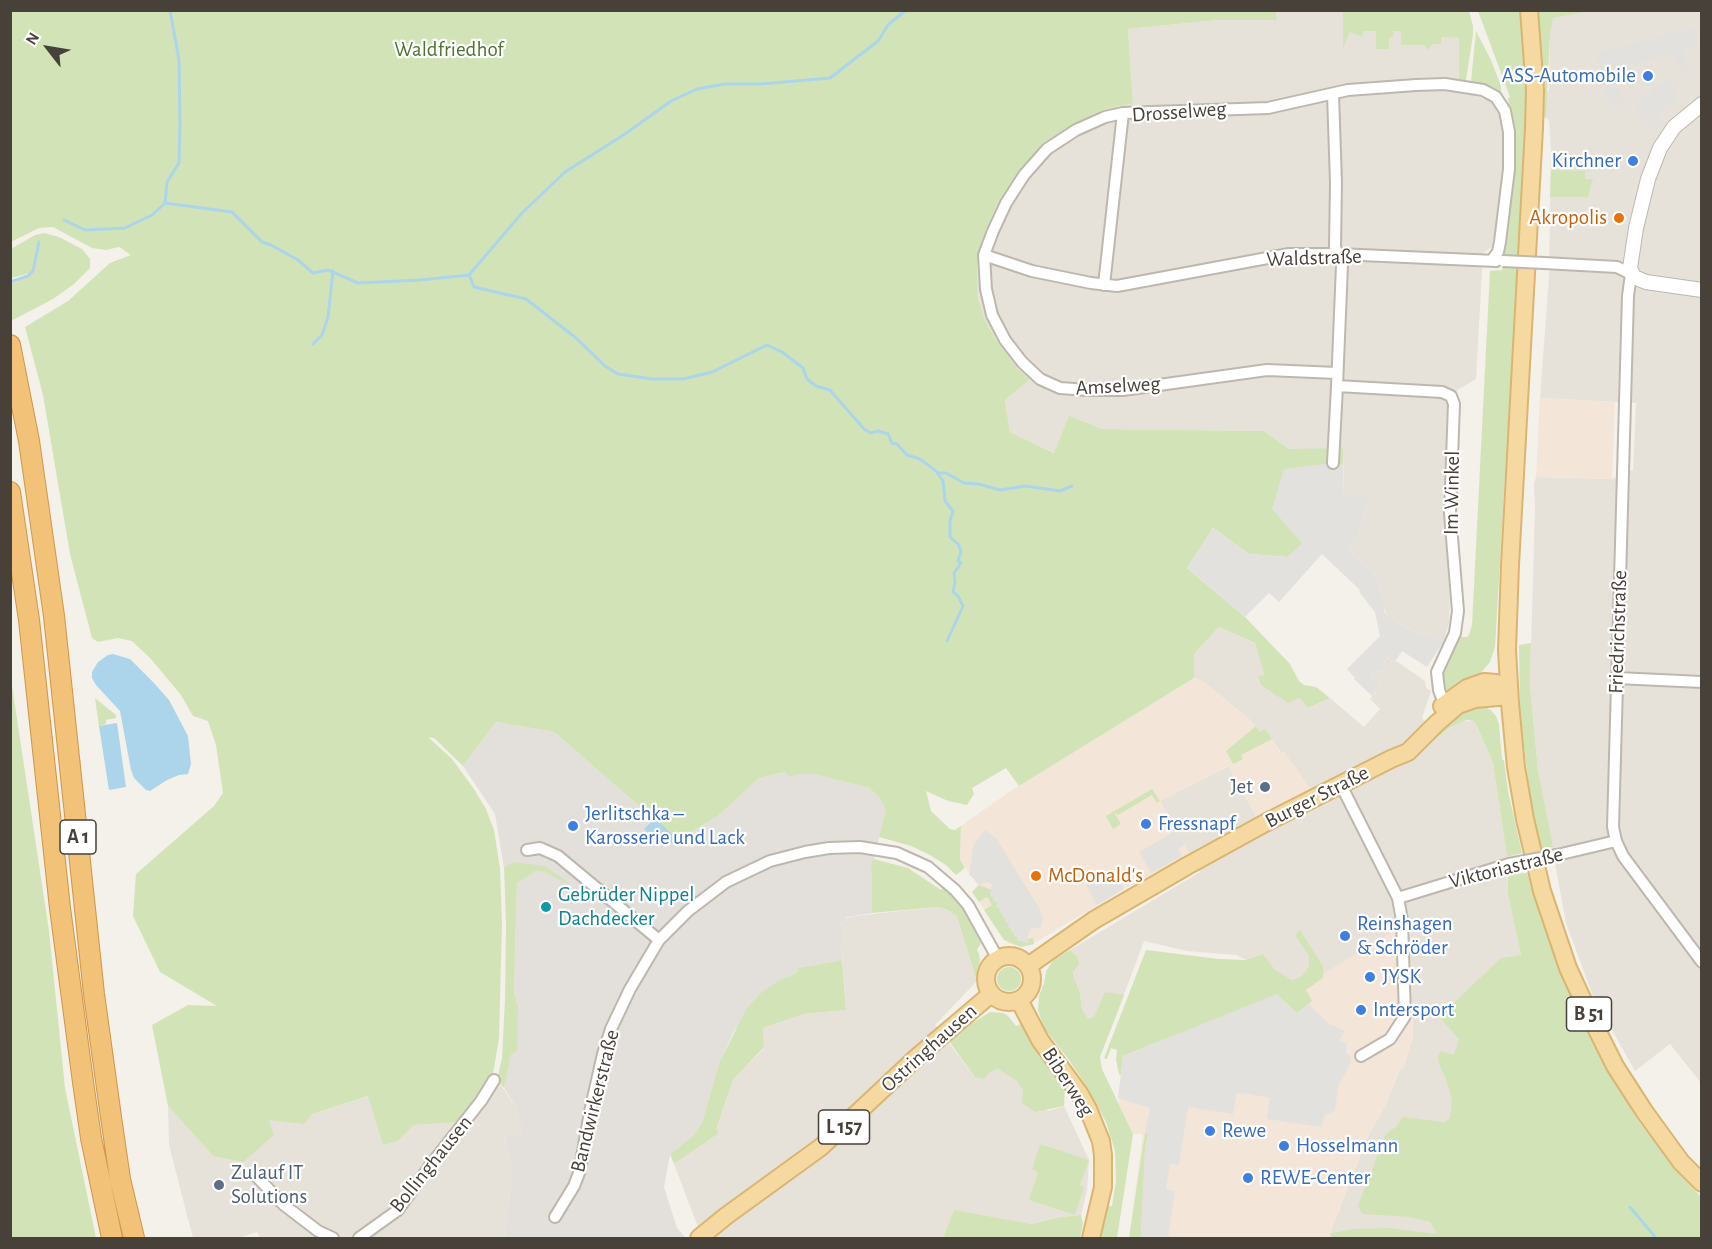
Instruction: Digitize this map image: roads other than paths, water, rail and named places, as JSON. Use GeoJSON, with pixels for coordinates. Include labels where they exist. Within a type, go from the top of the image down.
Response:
{"type":"FeatureCollection","features":[{"type":"Feature","properties":{"kind":"highway","name":"A 1"},"geometry":{"type":"LineString","coordinates":[[10,345],[29,441],[54,616],[94,994],[120,1179],[134,1239]]}},
{"type":"Feature","properties":{"kind":"highway","name":"A 1"},"geometry":{"type":"LineString","coordinates":[[10,492],[29,620],[60,908],[82,1082],[112,1239]]}},
{"type":"Feature","properties":{"kind":"main road","name":"B 51"},"geometry":{"type":"LineString","coordinates":[[1529,10],[1535,90],[1534,128],[1510,565],[1508,650],[1509,696],[1521,799],[1531,849],[1550,915],[1568,968],[1592,1020],[1615,1066],[1644,1111],[1681,1162],[1701,1183]]}},
{"type":"Feature","properties":{"kind":"main road","name":"Burger Straße"},"geometry":{"type":"LineString","coordinates":[[1028,966],[1094,920],[1132,897],[1267,822],[1391,759],[1402,744],[1445,709],[1458,693],[1475,684],[1494,669],[1508,650]]}},
{"type":"Feature","properties":{"kind":"main road"},"geometry":{"type":"LineString","coordinates":[[1475,684],[1496,683],[1502,686],[1509,696]]}},
{"type":"Feature","properties":{"kind":"main road","name":"Burger Straße"},"geometry":{"type":"LineString","coordinates":[[1445,709],[1475,699],[1509,696]]}},
{"type":"Feature","properties":{"kind":"main road"},"geometry":{"type":"LineString","coordinates":[[1015,957],[1028,966],[1032,982],[1027,993],[1019,1000],[1004,1001],[991,994],[986,983],[987,972],[998,959],[1015,957]]}},
{"type":"Feature","properties":{"kind":"main road","name":"Ostringhausen"},"geometry":{"type":"LineString","coordinates":[[699,1239],[726,1216],[821,1147],[917,1057],[991,994]]}},
{"type":"Feature","properties":{"kind":"main road","name":"Biberweg"},"geometry":{"type":"LineString","coordinates":[[1019,1000],[1040,1040],[1069,1077],[1084,1101],[1101,1141],[1103,1187],[1091,1239]]}},
{"type":"Feature","properties":{"kind":"street","name":"Drosselweg"},"geometry":{"type":"LineString","coordinates":[[1104,285],[1123,113],[1268,108],[1348,90],[1445,84],[1483,90],[1496,97],[1505,111],[1509,169],[1497,261]]}},
{"type":"Feature","properties":{"kind":"street"},"geometry":{"type":"LineString","coordinates":[[1333,94],[1336,183],[1335,247],[1342,265],[1333,463]]}},
{"type":"Feature","properties":{"kind":"street"},"geometry":{"type":"LineString","coordinates":[[1701,104],[1674,127],[1660,148],[1648,179],[1630,259],[1631,274],[1634,277],[1646,282],[1701,290]]}},
{"type":"Feature","properties":{"kind":"street","name":"Amselweg"},"geometry":{"type":"LineString","coordinates":[[1123,113],[1105,117],[1076,130],[1047,149],[1024,175],[1006,203],[984,255],[986,289],[992,315],[1005,340],[1022,362],[1040,379],[1060,388],[1123,390],[1267,370],[1337,373]]}},
{"type":"Feature","properties":{"kind":"street","name":"Waldstraße"},"geometry":{"type":"LineString","coordinates":[[1104,285],[1124,286],[1289,254],[1338,254],[1617,267],[1631,274]]}},
{"type":"Feature","properties":{"kind":"street"},"geometry":{"type":"LineString","coordinates":[[984,255],[1032,271],[1104,285]]}},
{"type":"Feature","properties":{"kind":"street","name":"Friedrichstraße"},"geometry":{"type":"LineString","coordinates":[[1631,274],[1628,296],[1613,817],[1616,841],[1623,856],[1701,962]]}},
{"type":"Feature","properties":{"kind":"street","name":"Im Winkel"},"geometry":{"type":"LineString","coordinates":[[1337,386],[1442,392],[1451,396],[1454,404],[1450,513],[1458,611],[1453,639],[1437,672],[1437,681],[1445,709]]}},
{"type":"Feature","properties":{"kind":"street"},"geometry":{"type":"LineString","coordinates":[[1617,678],[1701,682]]}},
{"type":"Feature","properties":{"kind":"street"},"geometry":{"type":"LineString","coordinates":[[1341,785],[1398,898],[1402,920],[1405,1016],[1390,1039],[1360,1056]]}},
{"type":"Feature","properties":{"kind":"street","name":"Viktoriastraße"},"geometry":{"type":"LineString","coordinates":[[1398,898],[1509,864],[1616,841]]}},
{"type":"Feature","properties":{"kind":"street","name":"Bandwirkerstraße"},"geometry":{"type":"LineString","coordinates":[[555,1217],[574,1186],[579,1173],[595,1089],[611,1029],[630,989],[659,940],[698,901],[726,882],[770,861],[829,848],[860,847],[902,854],[934,871],[955,890],[968,905],[998,959]]}},
{"type":"Feature","properties":{"kind":"street"},"geometry":{"type":"LineString","coordinates":[[527,849],[540,848],[558,856],[659,940]]}},
{"type":"Feature","properties":{"kind":"street","name":"Bollinghausen"},"geometry":{"type":"LineString","coordinates":[[359,1239],[398,1210],[432,1162],[482,1101],[494,1080]]}},
{"type":"Feature","properties":{"kind":"street"},"geometry":{"type":"LineString","coordinates":[[257,1178],[284,1205],[318,1231],[333,1239]]}},
{"type":"Feature","properties":{"kind":"water"},"geometry":{"type":"Polygon","coordinates":[[[113,654],[130,659],[153,682],[169,700],[188,736],[191,764],[188,774],[167,780],[150,791],[134,778],[131,770],[120,711],[92,678],[92,672],[98,662],[113,654]]]}},
{"type":"Feature","properties":{"kind":"water"},"geometry":{"type":"Polygon","coordinates":[[[117,723],[126,787],[109,790],[99,726],[117,723]]]}},
{"type":"Feature","properties":{"kind":"water"},"geometry":{"type":"Polygon","coordinates":[[[655,818],[678,840],[665,846],[644,829],[655,818]]]}},
{"type":"Feature","properties":{"kind":"waterway"},"geometry":{"type":"LineString","coordinates":[[165,203],[167,182],[179,163],[179,60],[170,10]]}},
{"type":"Feature","properties":{"kind":"waterway"},"geometry":{"type":"LineString","coordinates":[[469,275],[522,213],[565,172],[625,134],[671,101],[697,89],[725,84],[761,84],[830,78],[878,41],[888,25],[906,10]]}},
{"type":"Feature","properties":{"kind":"waterway"},"geometry":{"type":"LineString","coordinates":[[64,220],[85,230],[125,228],[152,215],[165,203],[232,212],[262,242],[298,260],[313,273],[328,270],[358,283],[469,275]]}},
{"type":"Feature","properties":{"kind":"waterway"},"geometry":{"type":"LineString","coordinates":[[10,282],[28,276],[33,271],[39,242]]}},
{"type":"Feature","properties":{"kind":"waterway"},"geometry":{"type":"LineString","coordinates":[[313,344],[322,335],[328,317],[333,271]]}},
{"type":"Feature","properties":{"kind":"waterway"},"geometry":{"type":"LineString","coordinates":[[469,275],[474,287],[526,299],[576,338],[605,366],[618,374],[652,379],[683,379],[712,372],[767,345],[782,352],[803,368],[807,379],[816,386],[830,390],[865,430],[871,433],[878,431],[888,434],[892,443],[897,444],[907,455],[920,459],[936,471],[943,481],[945,501],[953,511],[950,521],[950,537],[959,545],[961,552],[958,561],[961,563],[954,573],[953,592],[963,606],[947,641]]}},
{"type":"Feature","properties":{"kind":"waterway"},"geometry":{"type":"LineString","coordinates":[[938,473],[946,473],[964,483],[979,484],[1000,490],[1025,486],[1060,491],[1072,486]]}},
{"type":"Feature","properties":{"kind":"waterway"},"geometry":{"type":"LineString","coordinates":[[1630,1207],[1656,1238]]}},
{"type":"Feature","properties":{"kind":"place","name":"ASS-Automobile"},"geometry":{"type":"Point","coordinates":[1648,76]}},
{"type":"Feature","properties":{"kind":"place","name":"Kirchner"},"geometry":{"type":"Point","coordinates":[1633,161]}},
{"type":"Feature","properties":{"kind":"place","name":"Akropolis"},"geometry":{"type":"Point","coordinates":[1619,218]}},
{"type":"Feature","properties":{"kind":"place","name":"Jet"},"geometry":{"type":"Point","coordinates":[1265,787]}},
{"type":"Feature","properties":{"kind":"place","name":"Fressnapf"},"geometry":{"type":"Point","coordinates":[1146,824]}},
{"type":"Feature","properties":{"kind":"place","name":"Jerlitschka – Karosserie und Lack"},"geometry":{"type":"Point","coordinates":[573,826]}},
{"type":"Feature","properties":{"kind":"place","name":"McDonald's"},"geometry":{"type":"Point","coordinates":[1036,876]}},
{"type":"Feature","properties":{"kind":"place","name":"Gebrüder Nippel Dachdecker"},"geometry":{"type":"Point","coordinates":[546,907]}},
{"type":"Feature","properties":{"kind":"place","name":"Reinshagen & Schröder"},"geometry":{"type":"Point","coordinates":[1345,936]}},
{"type":"Feature","properties":{"kind":"place","name":"JYSK"},"geometry":{"type":"Point","coordinates":[1370,977]}},
{"type":"Feature","properties":{"kind":"place","name":"Intersport"},"geometry":{"type":"Point","coordinates":[1361,1010]}},
{"type":"Feature","properties":{"kind":"place","name":"Rewe"},"geometry":{"type":"Point","coordinates":[1210,1131]}},
{"type":"Feature","properties":{"kind":"place","name":"Hosselmann"},"geometry":{"type":"Point","coordinates":[1284,1146]}},
{"type":"Feature","properties":{"kind":"place","name":"REWE-Center"},"geometry":{"type":"Point","coordinates":[1248,1178]}},
{"type":"Feature","properties":{"kind":"place","name":"Zulauf IT Solutions"},"geometry":{"type":"Point","coordinates":[219,1185]}},
{"type":"Feature","properties":{"kind":"park label","name":"Waldfriedhof"},"geometry":{"type":"Point","coordinates":[449,50]}}]}
